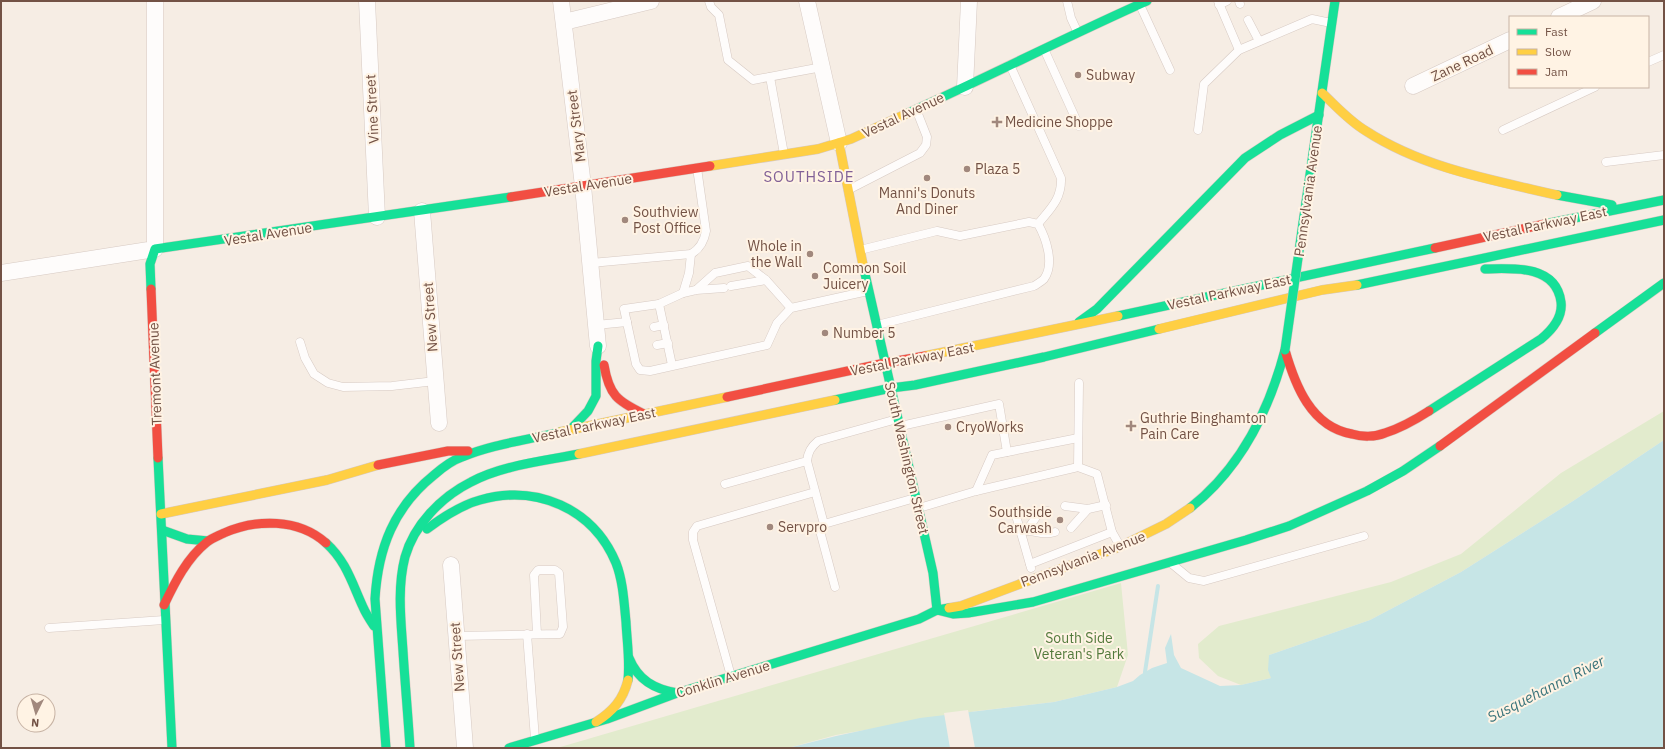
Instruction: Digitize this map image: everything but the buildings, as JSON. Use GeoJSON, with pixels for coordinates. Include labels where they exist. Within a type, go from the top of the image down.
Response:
{"type":"FeatureCollection","features":[{"type":"Feature","properties":{"kind":"main road","name":"Pennsylvania Avenue"},"geometry":{"type":"LineString","coordinates":[[937,610],[961,606],[1143,537],[1181,514],[1205,496],[1230,468],[1249,442],[1263,416],[1276,383],[1285,350],[1335,1]]}},
{"type":"Feature","properties":{"kind":"main road","name":"Vestal Avenue"},"geometry":{"type":"LineString","coordinates":[[155,249],[422,211],[818,149],[851,139],[965,87],[1077,32],[1144,3]]}},
{"type":"Feature","properties":{"kind":"main road"},"geometry":{"type":"LineString","coordinates":[[1322,93],[1348,118],[1366,131],[1389,144],[1434,163],[1490,179],[1595,203],[1616,205],[1663,200]]}},
{"type":"Feature","properties":{"kind":"main road"},"geometry":{"type":"LineString","coordinates":[[1067,327],[1083,319],[1097,309],[1245,158],[1262,144],[1319,115]]}},
{"type":"Feature","properties":{"kind":"main road","name":"South Washington Street"},"geometry":{"type":"LineString","coordinates":[[839,142],[847,191],[876,325],[933,572],[937,610]]}},
{"type":"Feature","properties":{"kind":"main road","name":"Vestal Parkway East"},"geometry":{"type":"LineString","coordinates":[[386,748],[375,599],[378,565],[387,537],[398,513],[413,494],[433,475],[455,460],[479,451],[644,414],[885,364],[951,352],[1572,218],[1663,200]]}},
{"type":"Feature","properties":{"kind":"main road","name":"Vestal Parkway East"},"geometry":{"type":"LineString","coordinates":[[410,748],[400,606],[403,566],[411,542],[420,524],[437,505],[457,489],[470,482],[487,475],[891,388],[915,385],[1044,357],[1322,290],[1354,286],[1405,276],[1664,220]]}},
{"type":"Feature","properties":{"kind":"main road","name":"Tremont Avenue"},"geometry":{"type":"LineString","coordinates":[[155,249],[150,264],[164,604],[172,748]]}},
{"type":"Feature","properties":{"kind":"main road"},"geometry":{"type":"LineString","coordinates":[[1285,350],[1289,371],[1295,384],[1308,407],[1317,417],[1333,428],[1345,433],[1364,436],[1377,436],[1390,433],[1407,425],[1541,339],[1553,328],[1561,312],[1561,299],[1557,287],[1548,277],[1534,271],[1503,268],[1405,276]]}},
{"type":"Feature","properties":{"kind":"main road"},"geometry":{"type":"LineString","coordinates":[[937,610],[953,614],[1009,607],[1040,600],[1246,540],[1289,526],[1342,504],[1391,478],[1449,440],[1664,283]]}},
{"type":"Feature","properties":{"kind":"main road"},"geometry":{"type":"LineString","coordinates":[[598,346],[609,389],[622,403],[644,414]]}},
{"type":"Feature","properties":{"kind":"main road"},"geometry":{"type":"LineString","coordinates":[[570,430],[588,411],[596,396],[596,361],[598,346]]}},
{"type":"Feature","properties":{"kind":"main road"},"geometry":{"type":"LineString","coordinates":[[161,514],[327,480],[358,470],[402,460],[448,451],[479,451]]}},
{"type":"Feature","properties":{"kind":"main road"},"geometry":{"type":"LineString","coordinates":[[411,542],[443,517],[470,503],[488,498],[506,494],[523,494],[548,499],[563,504],[582,516],[594,527],[608,546],[615,559],[621,582],[630,658],[633,669],[644,680],[657,689],[677,693]]}},
{"type":"Feature","properties":{"kind":"main road"},"geometry":{"type":"LineString","coordinates":[[164,604],[189,563],[208,541],[238,527],[252,523],[263,523],[296,528],[316,537],[331,547],[347,567],[352,576],[360,601],[377,630]]}},
{"type":"Feature","properties":{"kind":"main road"},"geometry":{"type":"LineString","coordinates":[[162,530],[187,539],[208,541]]}},
{"type":"Feature","properties":{"kind":"main road","name":"Conklin Avenue"},"geometry":{"type":"LineString","coordinates":[[509,748],[596,722],[677,693],[731,676],[919,619],[937,610]]}},
{"type":"Feature","properties":{"kind":"main road"},"geometry":{"type":"LineString","coordinates":[[596,722],[612,713],[622,699],[628,678],[630,658]]}},
{"type":"Feature","properties":{"kind":"street","name":"Tremont Avenue"},"geometry":{"type":"LineString","coordinates":[[155,1],[155,249]]}},
{"type":"Feature","properties":{"kind":"street","name":"Vine Street"},"geometry":{"type":"LineString","coordinates":[[367,1],[377,217]]}},
{"type":"Feature","properties":{"kind":"street","name":"Mary Street"},"geometry":{"type":"LineString","coordinates":[[561,1],[583,186],[598,346]]}},
{"type":"Feature","properties":{"kind":"street"},"geometry":{"type":"LineString","coordinates":[[564,22],[651,1]]}},
{"type":"Feature","properties":{"kind":"street","name":"South Washington Street"},"geometry":{"type":"LineString","coordinates":[[807,1],[839,142]]}},
{"type":"Feature","properties":{"kind":"street"},"geometry":{"type":"LineString","coordinates":[[965,87],[969,1]]}},
{"type":"Feature","properties":{"kind":"street"},"geometry":{"type":"LineString","coordinates":[[1561,16],[1593,1]]}},
{"type":"Feature","properties":{"kind":"street","name":"Zane Road"},"geometry":{"type":"LineString","coordinates":[[1413,86],[1509,40]]}},
{"type":"Feature","properties":{"kind":"street","name":"New Street"},"geometry":{"type":"LineString","coordinates":[[422,211],[438,423]]}},
{"type":"Feature","properties":{"kind":"street","name":"Vestal Avenue"},"geometry":{"type":"LineString","coordinates":[[1,273],[155,249]]}},
{"type":"Feature","properties":{"kind":"street","name":"New Street"},"geometry":{"type":"LineString","coordinates":[[451,565],[465,748]]}},
{"type":"Feature","properties":{"kind":"lane"},"geometry":{"type":"LineString","coordinates":[[709,1],[711,7],[719,15],[728,60],[753,80],[822,66]]}},
{"type":"Feature","properties":{"kind":"lane"},"geometry":{"type":"LineString","coordinates":[[1067,1],[1071,18],[1077,32]]}},
{"type":"Feature","properties":{"kind":"lane"},"geometry":{"type":"LineString","coordinates":[[1221,2],[1239,50]]}},
{"type":"Feature","properties":{"kind":"lane"},"geometry":{"type":"LineString","coordinates":[[1144,3],[1170,70]]}},
{"type":"Feature","properties":{"kind":"lane"},"geometry":{"type":"LineString","coordinates":[[1198,130],[1204,84],[1239,50],[1312,19],[1332,23]]}},
{"type":"Feature","properties":{"kind":"lane"},"geometry":{"type":"LineString","coordinates":[[1248,20],[1259,41]]}},
{"type":"Feature","properties":{"kind":"lane"},"geometry":{"type":"LineString","coordinates":[[1044,48],[1079,126]]}},
{"type":"Feature","properties":{"kind":"lane"},"geometry":{"type":"LineString","coordinates":[[1649,62],[1664,55]]}},
{"type":"Feature","properties":{"kind":"lane"},"geometry":{"type":"LineString","coordinates":[[1010,64],[1060,178],[1061,188],[1057,201],[1038,224]]}},
{"type":"Feature","properties":{"kind":"lane"},"geometry":{"type":"LineString","coordinates":[[770,77],[784,155]]}},
{"type":"Feature","properties":{"kind":"lane"},"geometry":{"type":"LineString","coordinates":[[1503,130],[1594,88]]}},
{"type":"Feature","properties":{"kind":"lane"},"geometry":{"type":"LineString","coordinates":[[847,191],[920,153],[926,145],[927,136],[915,109]]}},
{"type":"Feature","properties":{"kind":"lane"},"geometry":{"type":"LineString","coordinates":[[1606,162],[1664,155]]}},
{"type":"Feature","properties":{"kind":"lane"},"geometry":{"type":"LineString","coordinates":[[591,263],[691,254],[698,250],[705,238],[706,232],[697,168]]}},
{"type":"Feature","properties":{"kind":"lane"},"geometry":{"type":"LineString","coordinates":[[860,250],[937,231],[960,236],[1029,222],[1038,224],[1043,233],[1048,255],[1049,267],[1044,279],[1034,286],[876,325]]}},
{"type":"Feature","properties":{"kind":"lane"},"geometry":{"type":"LineString","coordinates":[[683,293],[689,273],[691,254]]}},
{"type":"Feature","properties":{"kind":"lane"},"geometry":{"type":"LineString","coordinates":[[696,290],[715,273],[748,266],[766,280],[791,308]]}},
{"type":"Feature","properties":{"kind":"lane"},"geometry":{"type":"LineString","coordinates":[[766,280],[728,287],[696,290],[683,293],[659,304],[624,309],[627,322],[633,332],[637,350],[636,364],[640,370],[650,371],[767,345],[777,323],[791,308],[869,291]]}},
{"type":"Feature","properties":{"kind":"lane"},"geometry":{"type":"LineString","coordinates":[[659,304],[672,365]]}},
{"type":"Feature","properties":{"kind":"lane"},"geometry":{"type":"LineString","coordinates":[[596,326],[627,322]]}},
{"type":"Feature","properties":{"kind":"lane"},"geometry":{"type":"LineString","coordinates":[[654,327],[664,325]]}},
{"type":"Feature","properties":{"kind":"lane"},"geometry":{"type":"LineString","coordinates":[[300,342],[305,358],[314,374],[328,383],[343,387],[392,386],[435,381]]}},
{"type":"Feature","properties":{"kind":"lane"},"geometry":{"type":"LineString","coordinates":[[657,345],[668,343]]}},
{"type":"Feature","properties":{"kind":"lane"},"geometry":{"type":"LineString","coordinates":[[1078,467],[1079,383]]}},
{"type":"Feature","properties":{"kind":"lane"},"geometry":{"type":"LineString","coordinates":[[824,524],[807,461],[808,452],[818,441],[899,422],[999,404],[1007,452]]}},
{"type":"Feature","properties":{"kind":"lane"},"geometry":{"type":"LineString","coordinates":[[976,491],[992,455],[1078,438]]}},
{"type":"Feature","properties":{"kind":"lane"},"geometry":{"type":"LineString","coordinates":[[725,484],[807,461]]}},
{"type":"Feature","properties":{"kind":"lane"},"geometry":{"type":"LineString","coordinates":[[918,508],[976,491],[1078,467],[1097,474],[1112,532],[1120,547]]}},
{"type":"Feature","properties":{"kind":"lane"},"geometry":{"type":"LineString","coordinates":[[731,676],[693,540],[693,532],[697,526],[815,492]]}},
{"type":"Feature","properties":{"kind":"lane"},"geometry":{"type":"LineString","coordinates":[[835,587],[820,531],[821,527],[824,524],[916,498]]}},
{"type":"Feature","properties":{"kind":"lane"},"geometry":{"type":"LineString","coordinates":[[1064,506],[1088,509],[1106,505]]}},
{"type":"Feature","properties":{"kind":"lane"},"geometry":{"type":"LineString","coordinates":[[1071,528],[1088,509]]}},
{"type":"Feature","properties":{"kind":"lane"},"geometry":{"type":"LineString","coordinates":[[1024,531],[1039,514],[1048,511]]}},
{"type":"Feature","properties":{"kind":"lane"},"geometry":{"type":"LineString","coordinates":[[1015,512],[1024,531],[1034,578]]}},
{"type":"Feature","properties":{"kind":"lane"},"geometry":{"type":"LineString","coordinates":[[1024,531],[1046,535],[1055,532]]}},
{"type":"Feature","properties":{"kind":"lane"},"geometry":{"type":"LineString","coordinates":[[1030,564],[1112,532]]}},
{"type":"Feature","properties":{"kind":"lane"},"geometry":{"type":"LineString","coordinates":[[1170,562],[1189,578],[1204,581],[1364,536]]}},
{"type":"Feature","properties":{"kind":"lane"},"geometry":{"type":"LineString","coordinates":[[456,636],[560,634],[563,627],[559,573],[556,570],[538,570],[534,575],[537,634]]}},
{"type":"Feature","properties":{"kind":"lane"},"geometry":{"type":"LineString","coordinates":[[49,628],[165,620]]}},
{"type":"Feature","properties":{"kind":"lane"},"geometry":{"type":"LineString","coordinates":[[527,634],[536,740]]}},
{"type":"Feature","properties":{"kind":"green space"},"geometry":{"type":"Polygon","coordinates":[[[1664,411],[1664,440],[1573,501],[1461,572],[1370,620],[1269,655],[1271,678],[1241,685],[1218,676],[1199,658],[1198,644],[1219,626],[1391,582],[1461,554],[1561,473],[1664,411]]]}},
{"type":"Feature","properties":{"kind":"green space","name":"South Side Veteran's Park"},"geometry":{"type":"Polygon","coordinates":[[[1121,583],[1128,655],[1117,687],[1054,702],[977,711],[836,735],[788,748],[557,748],[1121,583]]]}},
{"type":"Feature","properties":{"kind":"water","name":"Susquehanna River"},"geometry":{"type":"Polygon","coordinates":[[[1664,440],[1664,748],[788,748],[920,718],[1054,702],[1117,687],[1133,681],[1152,668],[1167,663],[1165,648],[1171,634],[1174,655],[1181,668],[1220,686],[1241,685],[1271,678],[1268,670],[1269,655],[1370,620],[1461,572],[1573,501],[1664,440]]]}},
{"type":"Feature","properties":{"kind":"pier"},"geometry":{"type":"Polygon","coordinates":[[[968,710],[975,748],[950,748],[944,713],[968,710]]]}},
{"type":"Feature","properties":{"kind":"waterway"},"geometry":{"type":"LineString","coordinates":[[1145,676],[1158,586]]}},
{"type":"Feature","properties":{"kind":"traffic: fast"},"geometry":{"type":"LineString","coordinates":[[908,113],[1147,1]]}},
{"type":"Feature","properties":{"kind":"traffic: fast"},"geometry":{"type":"LineString","coordinates":[[1303,223],[1335,1]]}},
{"type":"Feature","properties":{"kind":"traffic: fast"},"geometry":{"type":"LineString","coordinates":[[1079,322],[1097,309],[1245,158],[1280,135],[1319,115]]}},
{"type":"Feature","properties":{"kind":"traffic: fast"},"geometry":{"type":"LineString","coordinates":[[1557,195],[1612,205]]}},
{"type":"Feature","properties":{"kind":"traffic: fast"},"geometry":{"type":"LineString","coordinates":[[151,289],[150,264],[155,249],[511,197]]}},
{"type":"Feature","properties":{"kind":"traffic: fast"},"geometry":{"type":"LineString","coordinates":[[1545,224],[1664,200]]}},
{"type":"Feature","properties":{"kind":"traffic: fast"},"geometry":{"type":"LineString","coordinates":[[1357,285],[1664,220]]}},
{"type":"Feature","properties":{"kind":"traffic: fast"},"geometry":{"type":"LineString","coordinates":[[1285,350],[1303,223]]}},
{"type":"Feature","properties":{"kind":"traffic: fast"},"geometry":{"type":"LineString","coordinates":[[1118,316],[1435,248]]}},
{"type":"Feature","properties":{"kind":"traffic: fast"},"geometry":{"type":"LineString","coordinates":[[863,265],[933,573],[937,610]]}},
{"type":"Feature","properties":{"kind":"traffic: fast"},"geometry":{"type":"LineString","coordinates":[[1429,411],[1541,339],[1553,328],[1560,313],[1561,302],[1557,290],[1551,281],[1542,275],[1532,271],[1520,269],[1485,269]]}},
{"type":"Feature","properties":{"kind":"traffic: fast"},"geometry":{"type":"LineString","coordinates":[[1595,333],[1664,283]]}},
{"type":"Feature","properties":{"kind":"traffic: fast"},"geometry":{"type":"LineString","coordinates":[[835,400],[891,388],[915,385],[1044,357],[1159,329]]}},
{"type":"Feature","properties":{"kind":"traffic: fast"},"geometry":{"type":"LineString","coordinates":[[570,430],[588,411],[596,396],[596,361],[598,346]]}},
{"type":"Feature","properties":{"kind":"traffic: fast"},"geometry":{"type":"LineString","coordinates":[[1190,508],[1224,475],[1251,437],[1271,395],[1285,350]]}},
{"type":"Feature","properties":{"kind":"traffic: fast"},"geometry":{"type":"LineString","coordinates":[[386,748],[375,599],[377,580],[384,546],[399,515],[420,487],[440,470],[455,460],[486,449],[560,432]]}},
{"type":"Feature","properties":{"kind":"traffic: fast"},"geometry":{"type":"LineString","coordinates":[[937,610],[953,614],[968,613],[1033,602],[1289,526],[1367,491],[1403,471],[1440,446]]}},
{"type":"Feature","properties":{"kind":"traffic: fast"},"geometry":{"type":"LineString","coordinates":[[410,748],[401,628],[400,592],[405,557],[415,534],[422,523],[439,504],[460,488],[483,476],[496,471],[538,461],[579,454]]}},
{"type":"Feature","properties":{"kind":"traffic: fast"},"geometry":{"type":"LineString","coordinates":[[158,458],[172,748]]}},
{"type":"Feature","properties":{"kind":"traffic: fast"},"geometry":{"type":"LineString","coordinates":[[427,529],[459,508],[480,500],[501,496],[522,495],[542,498],[560,505],[578,515],[593,528],[606,544],[616,563],[623,592],[629,658],[628,680]]}},
{"type":"Feature","properties":{"kind":"traffic: fast"},"geometry":{"type":"LineString","coordinates":[[162,530],[187,539],[208,541]]}},
{"type":"Feature","properties":{"kind":"traffic: fast"},"geometry":{"type":"LineString","coordinates":[[326,543],[344,565],[364,610],[374,626]]}},
{"type":"Feature","properties":{"kind":"traffic: fast"},"geometry":{"type":"LineString","coordinates":[[509,748],[607,719],[677,693],[919,619],[937,610],[949,608]]}},
{"type":"Feature","properties":{"kind":"traffic: fast"},"geometry":{"type":"LineString","coordinates":[[629,658],[642,678],[654,686],[677,693]]}},
{"type":"Feature","properties":{"kind":"traffic: slow"},"geometry":{"type":"LineString","coordinates":[[1322,93],[1348,118],[1360,127],[1388,144],[1434,164],[1483,178],[1557,195]]}},
{"type":"Feature","properties":{"kind":"traffic: slow"},"geometry":{"type":"LineString","coordinates":[[710,166],[818,149],[851,139],[908,113]]}},
{"type":"Feature","properties":{"kind":"traffic: slow"},"geometry":{"type":"LineString","coordinates":[[839,143],[863,265]]}},
{"type":"Feature","properties":{"kind":"traffic: slow"},"geometry":{"type":"LineString","coordinates":[[1159,329],[1322,290],[1357,285]]}},
{"type":"Feature","properties":{"kind":"traffic: slow"},"geometry":{"type":"LineString","coordinates":[[925,356],[1118,316]]}},
{"type":"Feature","properties":{"kind":"traffic: slow"},"geometry":{"type":"LineString","coordinates":[[560,432],[727,397]]}},
{"type":"Feature","properties":{"kind":"traffic: slow"},"geometry":{"type":"LineString","coordinates":[[579,454],[835,400]]}},
{"type":"Feature","properties":{"kind":"traffic: slow"},"geometry":{"type":"LineString","coordinates":[[161,514],[327,480],[378,465]]}},
{"type":"Feature","properties":{"kind":"traffic: slow"},"geometry":{"type":"LineString","coordinates":[[949,608],[961,606],[1119,547],[1166,524],[1190,508]]}},
{"type":"Feature","properties":{"kind":"traffic: slow"},"geometry":{"type":"LineString","coordinates":[[596,722],[607,714],[620,699],[628,680]]}},
{"type":"Feature","properties":{"kind":"traffic: jam"},"geometry":{"type":"LineString","coordinates":[[511,197],[710,166]]}},
{"type":"Feature","properties":{"kind":"traffic: jam"},"geometry":{"type":"LineString","coordinates":[[1435,248],[1545,224]]}},
{"type":"Feature","properties":{"kind":"traffic: jam"},"geometry":{"type":"LineString","coordinates":[[151,289],[158,458]]}},
{"type":"Feature","properties":{"kind":"traffic: jam"},"geometry":{"type":"LineString","coordinates":[[1440,446],[1595,333]]}},
{"type":"Feature","properties":{"kind":"traffic: jam"},"geometry":{"type":"LineString","coordinates":[[1285,350],[1294,377],[1307,402],[1315,414],[1338,430],[1360,436],[1377,435],[1391,431],[1413,421],[1429,411]]}},
{"type":"Feature","properties":{"kind":"traffic: jam"},"geometry":{"type":"LineString","coordinates":[[727,397],[885,363],[925,356]]}},
{"type":"Feature","properties":{"kind":"traffic: jam"},"geometry":{"type":"LineString","coordinates":[[604,365],[609,383],[616,396],[627,405],[644,414]]}},
{"type":"Feature","properties":{"kind":"traffic: jam"},"geometry":{"type":"LineString","coordinates":[[378,465],[448,451],[468,451]]}},
{"type":"Feature","properties":{"kind":"traffic: jam"},"geometry":{"type":"LineString","coordinates":[[164,605],[177,579],[193,555],[213,538],[236,528],[263,523],[290,525],[303,529],[326,543]]}},
{"type":"Feature","properties":{"kind":"place","name":"Subway"},"geometry":{"type":"Point","coordinates":[1078,75]}},
{"type":"Feature","properties":{"kind":"place","name":"Medicine Shoppe"},"geometry":{"type":"Point","coordinates":[997,122]}},
{"type":"Feature","properties":{"kind":"place","name":"Plaza 5"},"geometry":{"type":"Point","coordinates":[967,169]}},
{"type":"Feature","properties":{"kind":"place","name":"Manni's Donuts And Diner"},"geometry":{"type":"Point","coordinates":[927,178]}},
{"type":"Feature","properties":{"kind":"place","name":"Southview Post Office"},"geometry":{"type":"Point","coordinates":[625,220]}},
{"type":"Feature","properties":{"kind":"place","name":"Whole in the Wall"},"geometry":{"type":"Point","coordinates":[810,254]}},
{"type":"Feature","properties":{"kind":"place","name":"Common Soil Juicery"},"geometry":{"type":"Point","coordinates":[815,276]}},
{"type":"Feature","properties":{"kind":"place","name":"Number 5"},"geometry":{"type":"Point","coordinates":[825,333]}},
{"type":"Feature","properties":{"kind":"place","name":"Guthrie Binghamton Pain Care"},"geometry":{"type":"Point","coordinates":[1131,426]}},
{"type":"Feature","properties":{"kind":"place","name":"CryoWorks"},"geometry":{"type":"Point","coordinates":[948,427]}},
{"type":"Feature","properties":{"kind":"place","name":"Southside Carwash"},"geometry":{"type":"Point","coordinates":[1060,520]}},
{"type":"Feature","properties":{"kind":"place","name":"Servpro"},"geometry":{"type":"Point","coordinates":[770,527]}},
{"type":"Feature","properties":{"kind":"district","name":"SOUTHSIDE"},"geometry":{"type":"Point","coordinates":[809,177]}}]}
